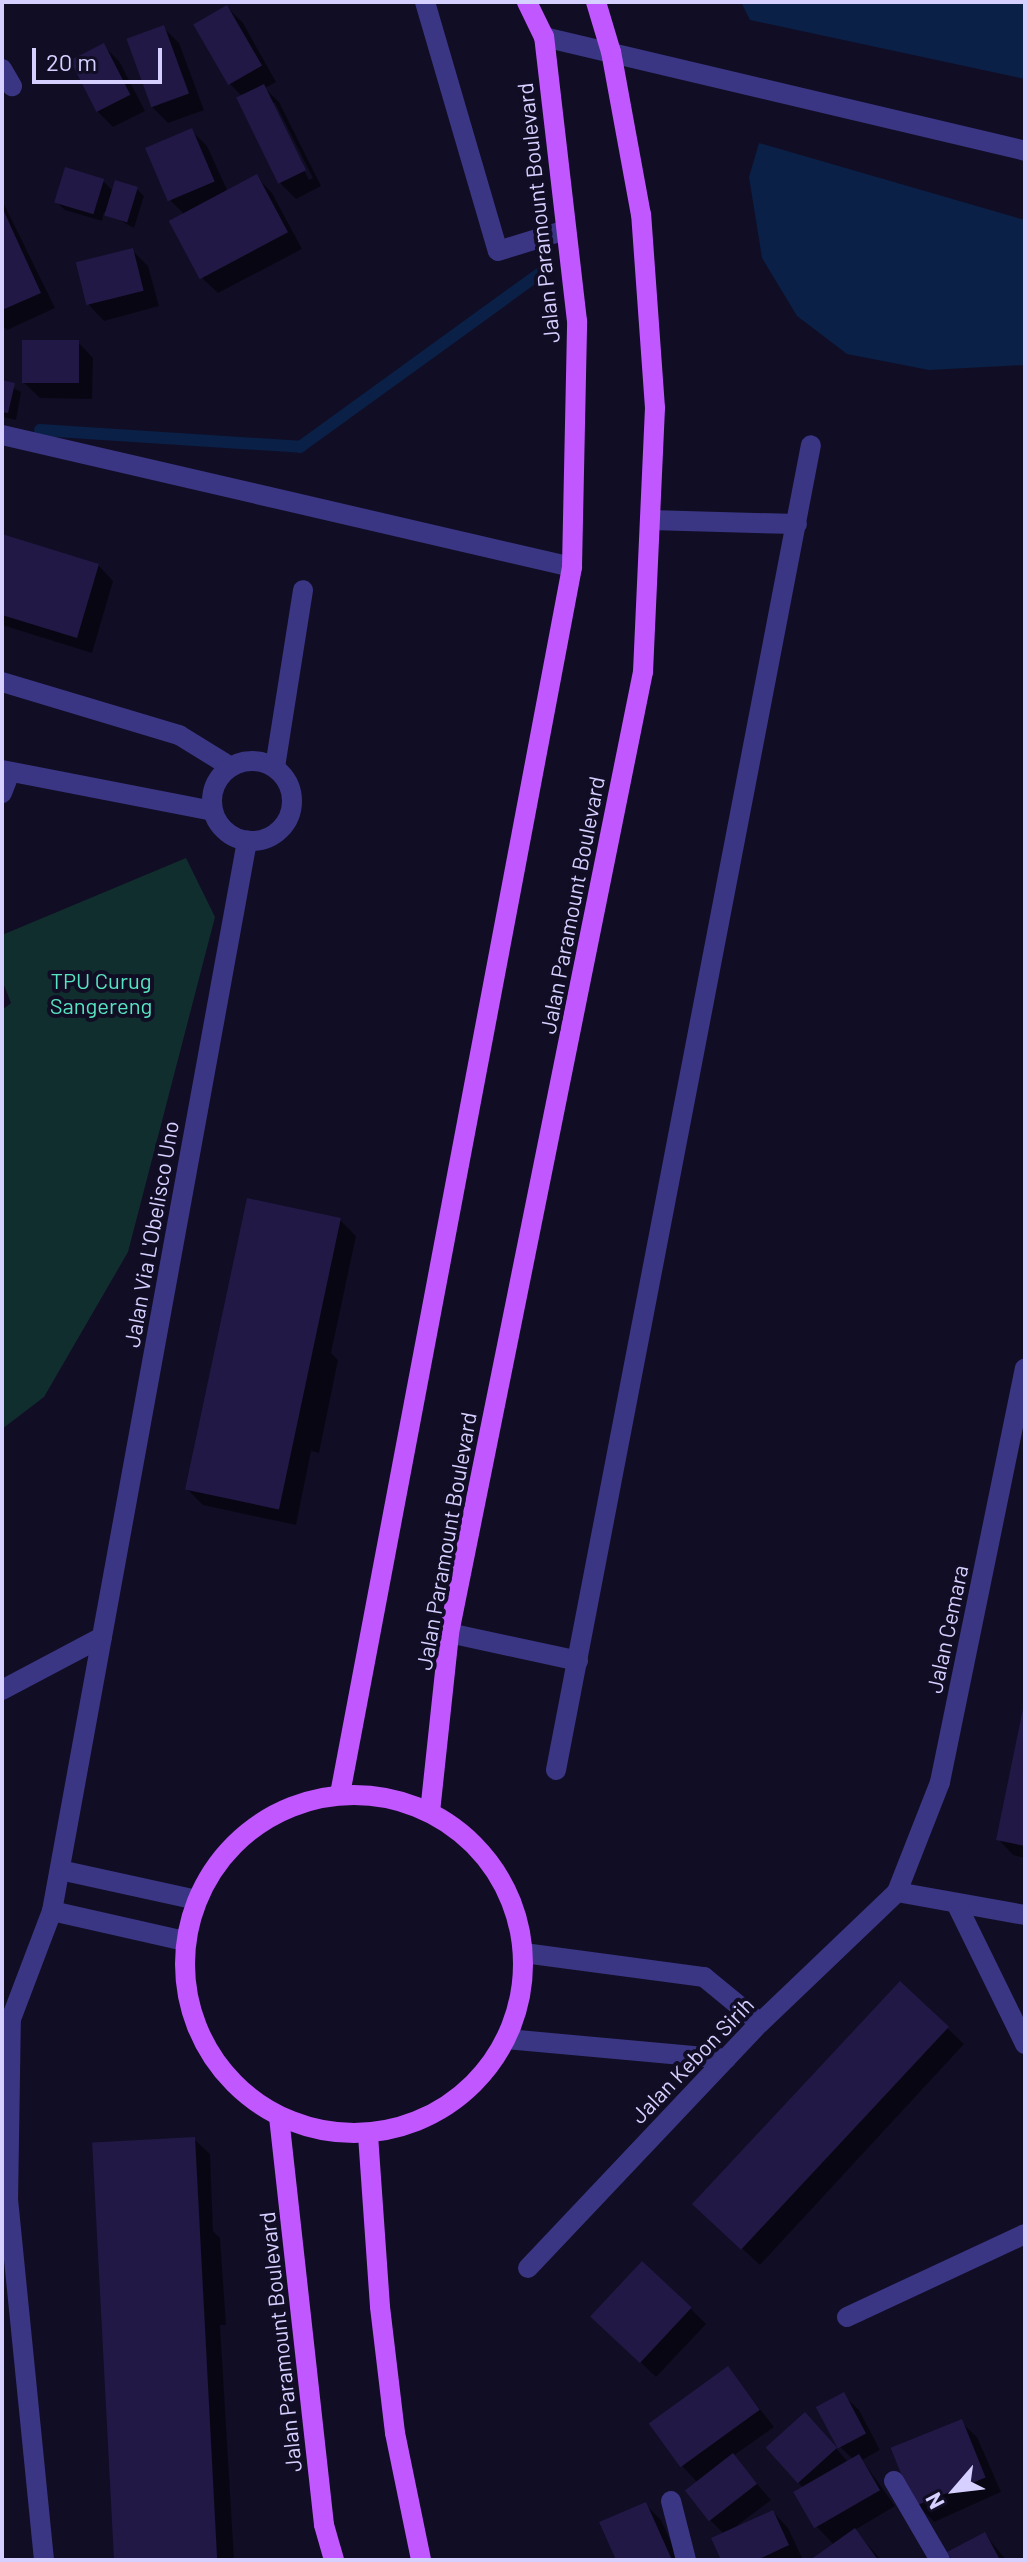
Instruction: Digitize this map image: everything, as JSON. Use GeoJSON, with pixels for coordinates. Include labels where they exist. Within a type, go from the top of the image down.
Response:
{"type":"FeatureCollection","features":[{"type":"Feature","properties":{"kind":"main road","name":"Jalan Paramount Boulevard"},"geometry":{"type":"LineString","coordinates":[[340,1794],[572,567],[577,321],[544,37],[527,2]]}},
{"type":"Feature","properties":{"kind":"main road","name":"Jalan Paramount Boulevard"},"geometry":{"type":"LineString","coordinates":[[430,1812],[449,1633],[643,672],[655,408],[641,215],[611,52],[596,2]]}},
{"type":"Feature","properties":{"kind":"main road"},"geometry":{"type":"LineString","coordinates":[[340,1794],[387,1797],[430,1812],[477,1847],[510,1896],[524,1953],[521,1997],[507,2039],[473,2086],[425,2119],[368,2135],[322,2132],[279,2117],[236,2086],[204,2044],[187,1994],[185,1941],[196,1900],[219,1859],[253,1826],[295,1803],[340,1794]]}},
{"type":"Feature","properties":{"kind":"main road","name":"Jalan Paramount Boulevard"},"geometry":{"type":"LineString","coordinates":[[279,2117],[324,2525],[334,2560]]}},
{"type":"Feature","properties":{"kind":"main road"},"geometry":{"type":"LineString","coordinates":[[368,2135],[393,2417],[421,2560]]}},
{"type":"Feature","properties":{"kind":"street"},"geometry":{"type":"LineString","coordinates":[[425,2],[498,251],[566,230]]}},
{"type":"Feature","properties":{"kind":"street"},"geometry":{"type":"LineString","coordinates":[[544,37],[1025,151]]}},
{"type":"Feature","properties":{"kind":"street"},"geometry":{"type":"LineString","coordinates":[[2,435],[572,567]]}},
{"type":"Feature","properties":{"kind":"street"},"geometry":{"type":"LineString","coordinates":[[556,1770],[811,445]]}},
{"type":"Feature","properties":{"kind":"street"},"geometry":{"type":"LineString","coordinates":[[650,520],[797,524]]}},
{"type":"Feature","properties":{"kind":"street"},"geometry":{"type":"LineString","coordinates":[[275,767],[303,590]]}},
{"type":"Feature","properties":{"kind":"street"},"geometry":{"type":"LineString","coordinates":[[2,682],[179,735],[231,767]]}},
{"type":"Feature","properties":{"kind":"street"},"geometry":{"type":"LineString","coordinates":[[253,761],[275,767],[290,789],[289,816],[272,836],[247,841],[225,831],[213,811],[215,786],[231,767],[253,761]]}},
{"type":"Feature","properties":{"kind":"street"},"geometry":{"type":"LineString","coordinates":[[2,793],[6,771],[213,811]]}},
{"type":"Feature","properties":{"kind":"street","name":"Jalan Via L'Obelisco Uno"},"geometry":{"type":"LineString","coordinates":[[44,2560],[5,2204],[6,2014],[52,1911],[247,841]]}},
{"type":"Feature","properties":{"kind":"street","name":"Jalan Cemara"},"geometry":{"type":"LineString","coordinates":[[897,1892],[940,1782],[1025,1369]]}},
{"type":"Feature","properties":{"kind":"street"},"geometry":{"type":"LineString","coordinates":[[449,1633],[578,1661]]}},
{"type":"Feature","properties":{"kind":"street"},"geometry":{"type":"LineString","coordinates":[[2,1690],[102,1637]]}},
{"type":"Feature","properties":{"kind":"street"},"geometry":{"type":"LineString","coordinates":[[60,1870],[196,1900]]}},
{"type":"Feature","properties":{"kind":"street"},"geometry":{"type":"LineString","coordinates":[[897,1892],[1025,1915]]}},
{"type":"Feature","properties":{"kind":"street","name":"Jalan Kebon Sirih"},"geometry":{"type":"LineString","coordinates":[[528,2268],[760,2023],[897,1892]]}},
{"type":"Feature","properties":{"kind":"street"},"geometry":{"type":"LineString","coordinates":[[956,1903],[1025,2044]]}},
{"type":"Feature","properties":{"kind":"street"},"geometry":{"type":"LineString","coordinates":[[52,1911],[185,1941]]}},
{"type":"Feature","properties":{"kind":"street"},"geometry":{"type":"LineString","coordinates":[[524,1953],[704,1977],[760,2023]]}},
{"type":"Feature","properties":{"kind":"street"},"geometry":{"type":"LineString","coordinates":[[507,2039],[726,2059]]}},
{"type":"Feature","properties":{"kind":"street"},"geometry":{"type":"LineString","coordinates":[[847,2317],[1025,2234]]}},
{"type":"Feature","properties":{"kind":"street"},"geometry":{"type":"LineString","coordinates":[[894,2481],[940,2560]]}},
{"type":"Feature","properties":{"kind":"street"},"geometry":{"type":"LineString","coordinates":[[671,2501],[686,2560]]}},
{"type":"Feature","properties":{"kind":"green space","name":"TPU Curug Sangereng"},"geometry":{"type":"Polygon","coordinates":[[[186,858],[215,917],[128,1252],[44,1397],[2,1429],[2,1010],[11,1003],[2,980],[2,935],[186,858]]]}},
{"type":"Feature","properties":{"kind":"water"},"geometry":{"type":"Polygon","coordinates":[[[741,2],[1025,2],[1025,79],[750,20],[741,2]]]}},
{"type":"Feature","properties":{"kind":"water"},"geometry":{"type":"Polygon","coordinates":[[[759,143],[1025,220],[1025,365],[929,370],[847,354],[797,316],[762,258],[749,177],[759,143]]]}},
{"type":"Feature","properties":{"kind":"building"},"geometry":{"type":"Polygon","coordinates":[[[227,5],[262,66],[228,85],[193,24],[227,5]]]}},
{"type":"Feature","properties":{"kind":"building"},"geometry":{"type":"Polygon","coordinates":[[[164,25],[189,94],[151,107],[126,39],[164,25]]]}},
{"type":"Feature","properties":{"kind":"building"},"geometry":{"type":"Polygon","coordinates":[[[104,43],[130,95],[96,112],[70,60],[104,43]]]}},
{"type":"Feature","properties":{"kind":"building"},"geometry":{"type":"Polygon","coordinates":[[[264,84],[306,170],[278,184],[236,98],[264,84]]]}},
{"type":"Feature","properties":{"kind":"building"},"geometry":{"type":"Polygon","coordinates":[[[192,128],[215,181],[168,201],[145,148],[192,128]]]}},
{"type":"Feature","properties":{"kind":"building"},"geometry":{"type":"Polygon","coordinates":[[[65,167],[104,179],[93,214],[54,202],[65,167]]]}},
{"type":"Feature","properties":{"kind":"building"},"geometry":{"type":"Polygon","coordinates":[[[257,174],[288,232],[200,279],[169,221],[257,174]]]}},
{"type":"Feature","properties":{"kind":"building"},"geometry":{"type":"Polygon","coordinates":[[[115,180],[138,187],[127,222],[104,215],[115,180]]]}},
{"type":"Feature","properties":{"kind":"building"},"geometry":{"type":"Polygon","coordinates":[[[2,207],[41,293],[2,310],[2,207]]]}},
{"type":"Feature","properties":{"kind":"building"},"geometry":{"type":"Polygon","coordinates":[[[133,248],[144,291],[86,305],[76,262],[133,248]]]}},
{"type":"Feature","properties":{"kind":"building"},"geometry":{"type":"Polygon","coordinates":[[[22,340],[79,340],[79,383],[22,383],[22,340]]]}},
{"type":"Feature","properties":{"kind":"building"},"geometry":{"type":"Polygon","coordinates":[[[2,380],[15,383],[8,413],[2,412],[2,380]]]}},
{"type":"Feature","properties":{"kind":"building"},"geometry":{"type":"Polygon","coordinates":[[[2,534],[99,564],[77,638],[2,615],[2,534]]]}},
{"type":"Feature","properties":{"kind":"building"},"geometry":{"type":"Polygon","coordinates":[[[247,1198],[341,1218],[279,1509],[185,1489],[247,1198]]]}},
{"type":"Feature","properties":{"kind":"building"},"geometry":{"type":"Polygon","coordinates":[[[1025,1699],[1025,1846],[996,1840],[1025,1699]]]}},
{"type":"Feature","properties":{"kind":"building"},"geometry":{"type":"Polygon","coordinates":[[[900,1981],[949,2027],[741,2250],[692,2204],[900,1981]]]}},
{"type":"Feature","properties":{"kind":"building"},"geometry":{"type":"Polygon","coordinates":[[[195,2137],[217,2560],[114,2560],[92,2142],[195,2137]]]}},
{"type":"Feature","properties":{"kind":"building"},"geometry":{"type":"Polygon","coordinates":[[[642,2261],[692,2307],[640,2363],[590,2317],[642,2261]]]}},
{"type":"Feature","properties":{"kind":"building"},"geometry":{"type":"Polygon","coordinates":[[[728,2366],[760,2410],[680,2467],[649,2424],[728,2366]]]}},
{"type":"Feature","properties":{"kind":"building"},"geometry":{"type":"Polygon","coordinates":[[[844,2392],[866,2433],[838,2449],[816,2407],[844,2392]]]}},
{"type":"Feature","properties":{"kind":"building"},"geometry":{"type":"Polygon","coordinates":[[[805,2412],[837,2448],[798,2483],[766,2447],[805,2412]]]}},
{"type":"Feature","properties":{"kind":"building"},"geometry":{"type":"Polygon","coordinates":[[[962,2419],[986,2477],[914,2506],[891,2448],[962,2419]]]}},
{"type":"Feature","properties":{"kind":"building"},"geometry":{"type":"Polygon","coordinates":[[[733,2453],[757,2484],[709,2521],[685,2491],[733,2453]]]}},
{"type":"Feature","properties":{"kind":"building"},"geometry":{"type":"Polygon","coordinates":[[[859,2454],[880,2490],[814,2528],[793,2492],[859,2454]]]}},
{"type":"Feature","properties":{"kind":"building"},"geometry":{"type":"Polygon","coordinates":[[[646,2502],[672,2560],[616,2560],[599,2522],[646,2502]]]}},
{"type":"Feature","properties":{"kind":"building"},"geometry":{"type":"Polygon","coordinates":[[[773,2510],[789,2545],[757,2560],[721,2560],[711,2538],[773,2510]]]}},
{"type":"Feature","properties":{"kind":"building"},"geometry":{"type":"Polygon","coordinates":[[[855,2528],[878,2560],[810,2560],[855,2528]]]}},
{"type":"Feature","properties":{"kind":"building"},"geometry":{"type":"Polygon","coordinates":[[[985,2532],[1000,2560],[952,2560],[947,2552],[985,2532]]]}},
{"type":"Feature","properties":{"kind":"waterway"},"geometry":{"type":"LineString","coordinates":[[40,430],[300,447],[546,269]]}}]}
